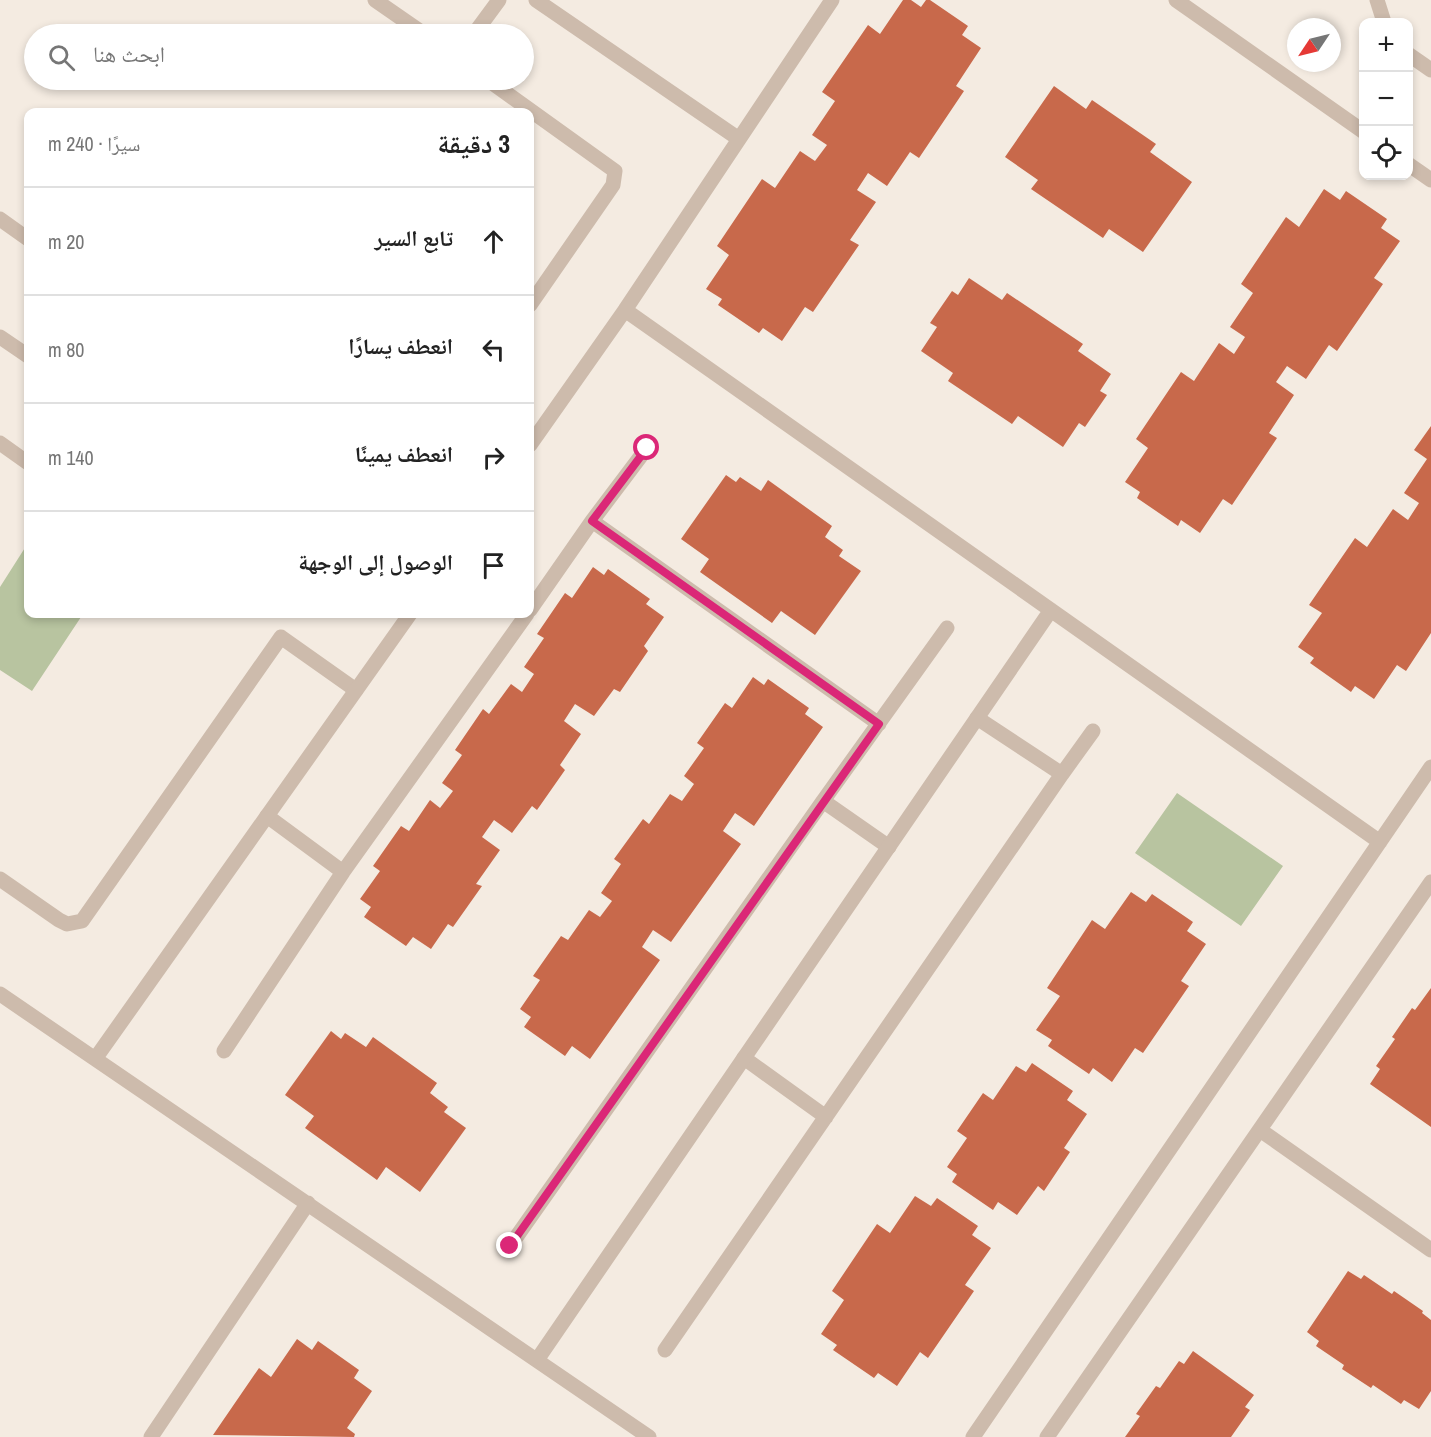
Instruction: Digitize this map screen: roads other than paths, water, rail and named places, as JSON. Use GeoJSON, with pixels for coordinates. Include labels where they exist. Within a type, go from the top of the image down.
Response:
{"type":"FeatureCollection","features":[{"type":"Feature","properties":{"kind":"street"},"geometry":{"type":"LineString","coordinates":[[375,0],[410,24]]}},
{"type":"Feature","properties":{"kind":"street"},"geometry":{"type":"LineString","coordinates":[[481,24],[499,0]]}},
{"type":"Feature","properties":{"kind":"street"},"geometry":{"type":"LineString","coordinates":[[536,0],[739,139]]}},
{"type":"Feature","properties":{"kind":"street"},"geometry":{"type":"LineString","coordinates":[[534,439],[625,310],[832,0]]}},
{"type":"Feature","properties":{"kind":"street"},"geometry":{"type":"LineString","coordinates":[[1176,0],[1359,128]]}},
{"type":"Feature","properties":{"kind":"street"},"geometry":{"type":"LineString","coordinates":[[1377,0],[1383,18]]}},
{"type":"Feature","properties":{"kind":"street"},"geometry":{"type":"LineString","coordinates":[[1413,57],[1431,70]]}},
{"type":"Feature","properties":{"kind":"street"},"geometry":{"type":"LineString","coordinates":[[502,90],[527,108]]}},
{"type":"Feature","properties":{"kind":"street"},"geometry":{"type":"LineString","coordinates":[[534,113],[615,171],[613,185],[534,299]]}},
{"type":"Feature","properties":{"kind":"street"},"geometry":{"type":"LineString","coordinates":[[1413,167],[1431,180]]}},
{"type":"Feature","properties":{"kind":"street"},"geometry":{"type":"LineString","coordinates":[[0,219],[24,236]]}},
{"type":"Feature","properties":{"kind":"street"},"geometry":{"type":"LineString","coordinates":[[625,310],[1380,842]]}},
{"type":"Feature","properties":{"kind":"street"},"geometry":{"type":"LineString","coordinates":[[0,337],[24,353]]}},
{"type":"Feature","properties":{"kind":"street"},"geometry":{"type":"LineString","coordinates":[[0,443],[24,460]]}},
{"type":"Feature","properties":{"kind":"street"},"geometry":{"type":"LineString","coordinates":[[534,603],[647,448]]}},
{"type":"Feature","properties":{"kind":"street"},"geometry":{"type":"LineString","coordinates":[[592,521],[879,724]]}},
{"type":"Feature","properties":{"kind":"street"},"geometry":{"type":"LineString","coordinates":[[537,1360],[1051,610]]}},
{"type":"Feature","properties":{"kind":"street"},"geometry":{"type":"LineString","coordinates":[[95,1059],[407,618]]}},
{"type":"Feature","properties":{"kind":"street"},"geometry":{"type":"LineString","coordinates":[[224,1051],[344,872],[524,618]]}},
{"type":"Feature","properties":{"kind":"street"},"geometry":{"type":"LineString","coordinates":[[510,1246],[947,628]]}},
{"type":"Feature","properties":{"kind":"street"},"geometry":{"type":"LineString","coordinates":[[0,879],[66,924],[82,921],[281,637],[356,690]]}},
{"type":"Feature","properties":{"kind":"street"},"geometry":{"type":"LineString","coordinates":[[977,718],[1062,774]]}},
{"type":"Feature","properties":{"kind":"street"},"geometry":{"type":"LineString","coordinates":[[665,1350],[1093,731]]}},
{"type":"Feature","properties":{"kind":"street"},"geometry":{"type":"LineString","coordinates":[[973,1437],[1431,767]]}},
{"type":"Feature","properties":{"kind":"street"},"geometry":{"type":"LineString","coordinates":[[823,801],[889,847]]}},
{"type":"Feature","properties":{"kind":"street"},"geometry":{"type":"LineString","coordinates":[[267,816],[344,872]]}},
{"type":"Feature","properties":{"kind":"street"},"geometry":{"type":"LineString","coordinates":[[1047,1437],[1431,882]]}},
{"type":"Feature","properties":{"kind":"street"},"geometry":{"type":"LineString","coordinates":[[0,994],[649,1437]]}},
{"type":"Feature","properties":{"kind":"street"},"geometry":{"type":"LineString","coordinates":[[744,1058],[826,1117]]}},
{"type":"Feature","properties":{"kind":"street"},"geometry":{"type":"LineString","coordinates":[[1260,1130],[1431,1250]]}},
{"type":"Feature","properties":{"kind":"street"},"geometry":{"type":"LineString","coordinates":[[151,1437],[308,1203]]}}]}
